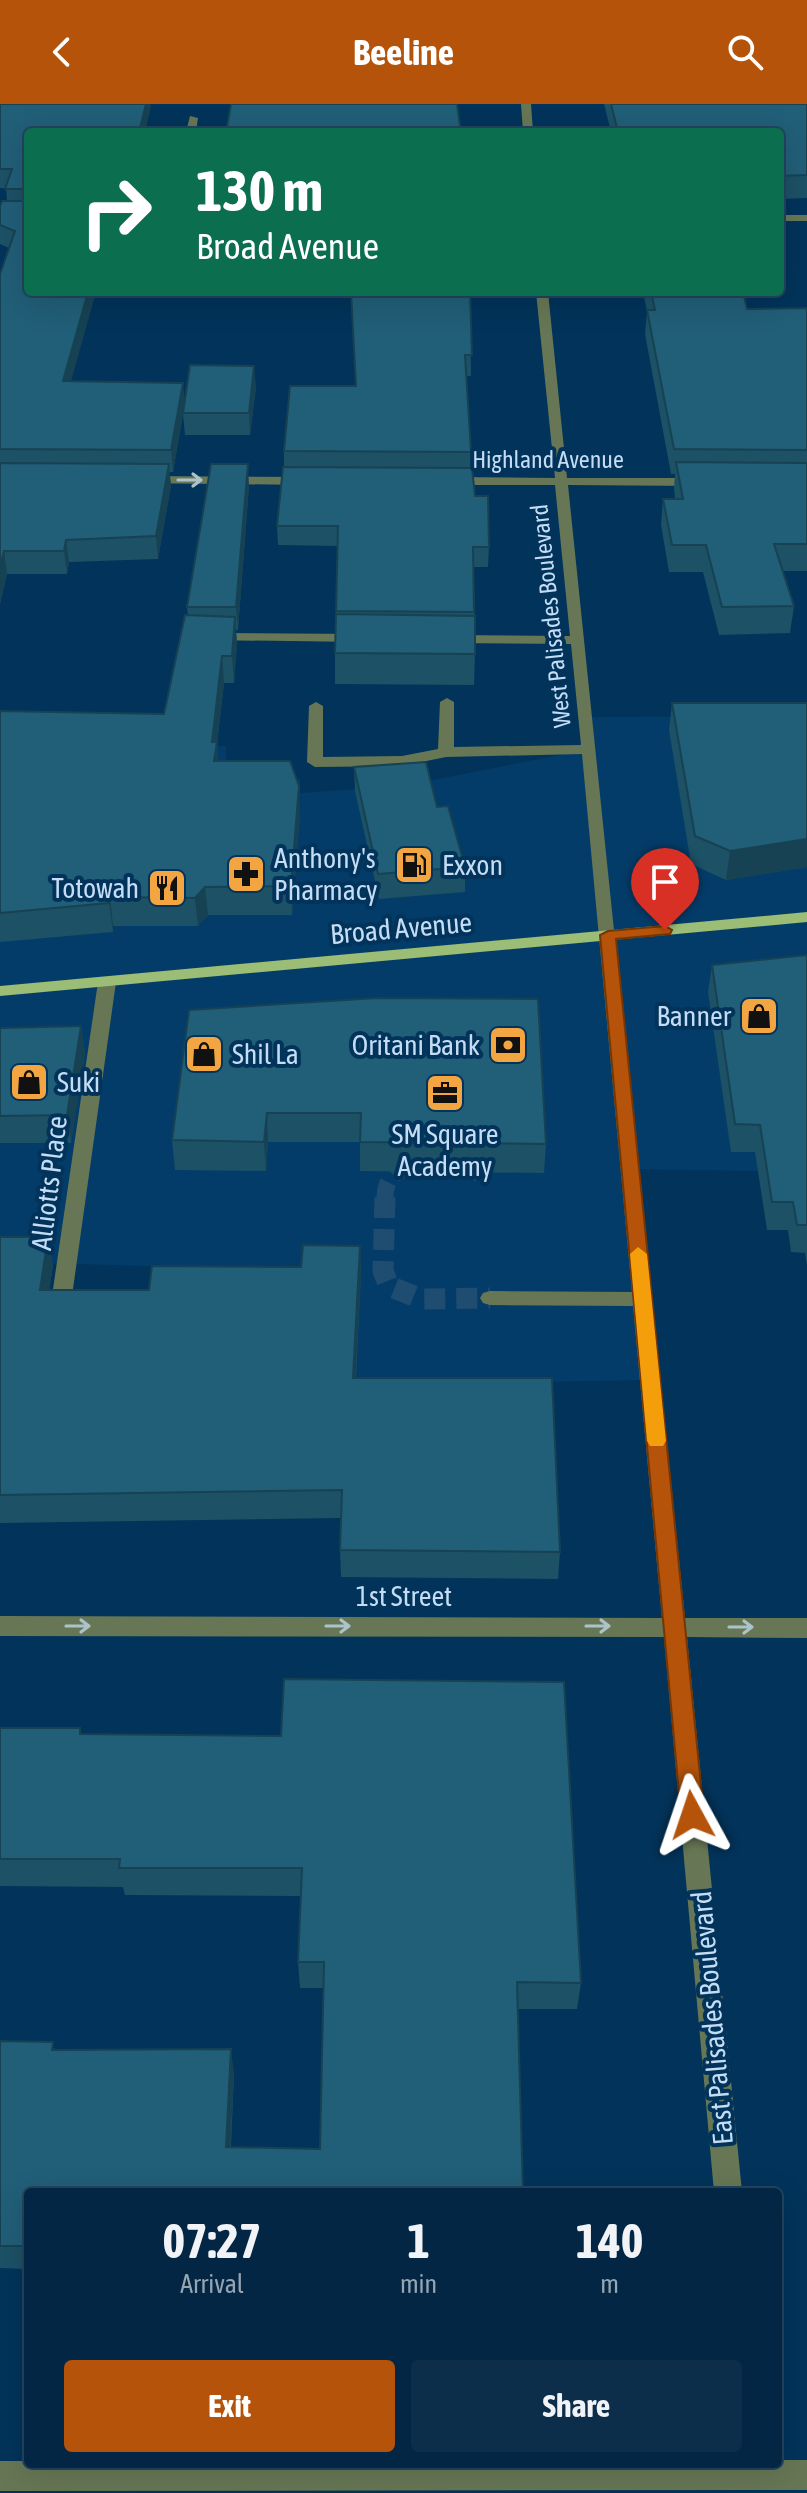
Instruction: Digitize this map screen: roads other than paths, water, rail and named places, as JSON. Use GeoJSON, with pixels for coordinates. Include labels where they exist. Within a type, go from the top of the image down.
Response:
{"type":"FeatureCollection","features":[{"type":"Feature","properties":{"kind":"main road","name":"Broad Avenue"},"geometry":{"type":"LineString","coordinates":[[0,991],[807,917]]}},
{"type":"Feature","properties":{"kind":"street"},"geometry":{"type":"LineString","coordinates":[[526,104],[528,128]]}},
{"type":"Feature","properties":{"kind":"street"},"geometry":{"type":"LineString","coordinates":[[192,128],[193,118]]}},
{"type":"Feature","properties":{"kind":"street"},"geometry":{"type":"LineString","coordinates":[[784,218],[807,218]]}},
{"type":"Feature","properties":{"kind":"street","name":"West Palisades Boulevard"},"geometry":{"type":"LineString","coordinates":[[542,296],[608,935]]}},
{"type":"Feature","properties":{"kind":"street"},"geometry":{"type":"LineString","coordinates":[[131,480],[322,481]]}},
{"type":"Feature","properties":{"kind":"street","name":"Highland Avenue"},"geometry":{"type":"LineString","coordinates":[[434,481],[715,482]]}},
{"type":"Feature","properties":{"kind":"street"},"geometry":{"type":"LineString","coordinates":[[191,637],[377,638]]}},
{"type":"Feature","properties":{"kind":"street"},"geometry":{"type":"LineString","coordinates":[[439,639],[578,640]]}},
{"type":"Feature","properties":{"kind":"street"},"geometry":{"type":"LineString","coordinates":[[446,752],[447,702]]}},
{"type":"Feature","properties":{"kind":"street"},"geometry":{"type":"LineString","coordinates":[[316,706],[315,762],[402,761],[446,752],[589,749]]}},
{"type":"Feature","properties":{"kind":"street","name":"East Palisades Boulevard"},"geometry":{"type":"LineString","coordinates":[[608,935],[728,2188]]}},
{"type":"Feature","properties":{"kind":"street","name":"Alliotts Place"},"geometry":{"type":"LineString","coordinates":[[62,1296],[107,982]]}},
{"type":"Feature","properties":{"kind":"street"},"geometry":{"type":"LineString","coordinates":[[490,1298],[643,1299]]}},
{"type":"Feature","properties":{"kind":"street","name":"1st Street"},"geometry":{"type":"LineString","coordinates":[[0,1626],[807,1628]]}},
{"type":"Feature","properties":{"kind":"street"},"geometry":{"type":"LineString","coordinates":[[0,2476],[807,2475]]}},
{"type":"Feature","properties":{"kind":"tunnel"},"geometry":{"type":"LineString","coordinates":[[458,1159],[474,1164],[482,1177]]}},
{"type":"Feature","properties":{"kind":"tunnel"},"geometry":{"type":"LineString","coordinates":[[385,1199],[390,1179],[418,1161]]}},
{"type":"Feature","properties":{"kind":"tunnel"},"geometry":{"type":"LineString","coordinates":[[385,1197],[383,1271],[389,1286],[421,1299],[490,1298]]}},
{"type":"Feature","properties":{"kind":"place","name":"Exxon"},"geometry":{"type":"Point","coordinates":[414,865]}},
{"type":"Feature","properties":{"kind":"place","name":"Anthony's Pharmacy"},"geometry":{"type":"Point","coordinates":[246,874]}},
{"type":"Feature","properties":{"kind":"place","name":"Totowah"},"geometry":{"type":"Point","coordinates":[167,888]}},
{"type":"Feature","properties":{"kind":"place","name":"Banner"},"geometry":{"type":"Point","coordinates":[759,1016]}},
{"type":"Feature","properties":{"kind":"place","name":"Oritani Bank"},"geometry":{"type":"Point","coordinates":[508,1045]}},
{"type":"Feature","properties":{"kind":"place","name":"Shil La"},"geometry":{"type":"Point","coordinates":[204,1054]}},
{"type":"Feature","properties":{"kind":"place","name":"Suki"},"geometry":{"type":"Point","coordinates":[29,1082]}},
{"type":"Feature","properties":{"kind":"place","name":"SM Square Academy"},"geometry":{"type":"Point","coordinates":[445,1093]}}]}
